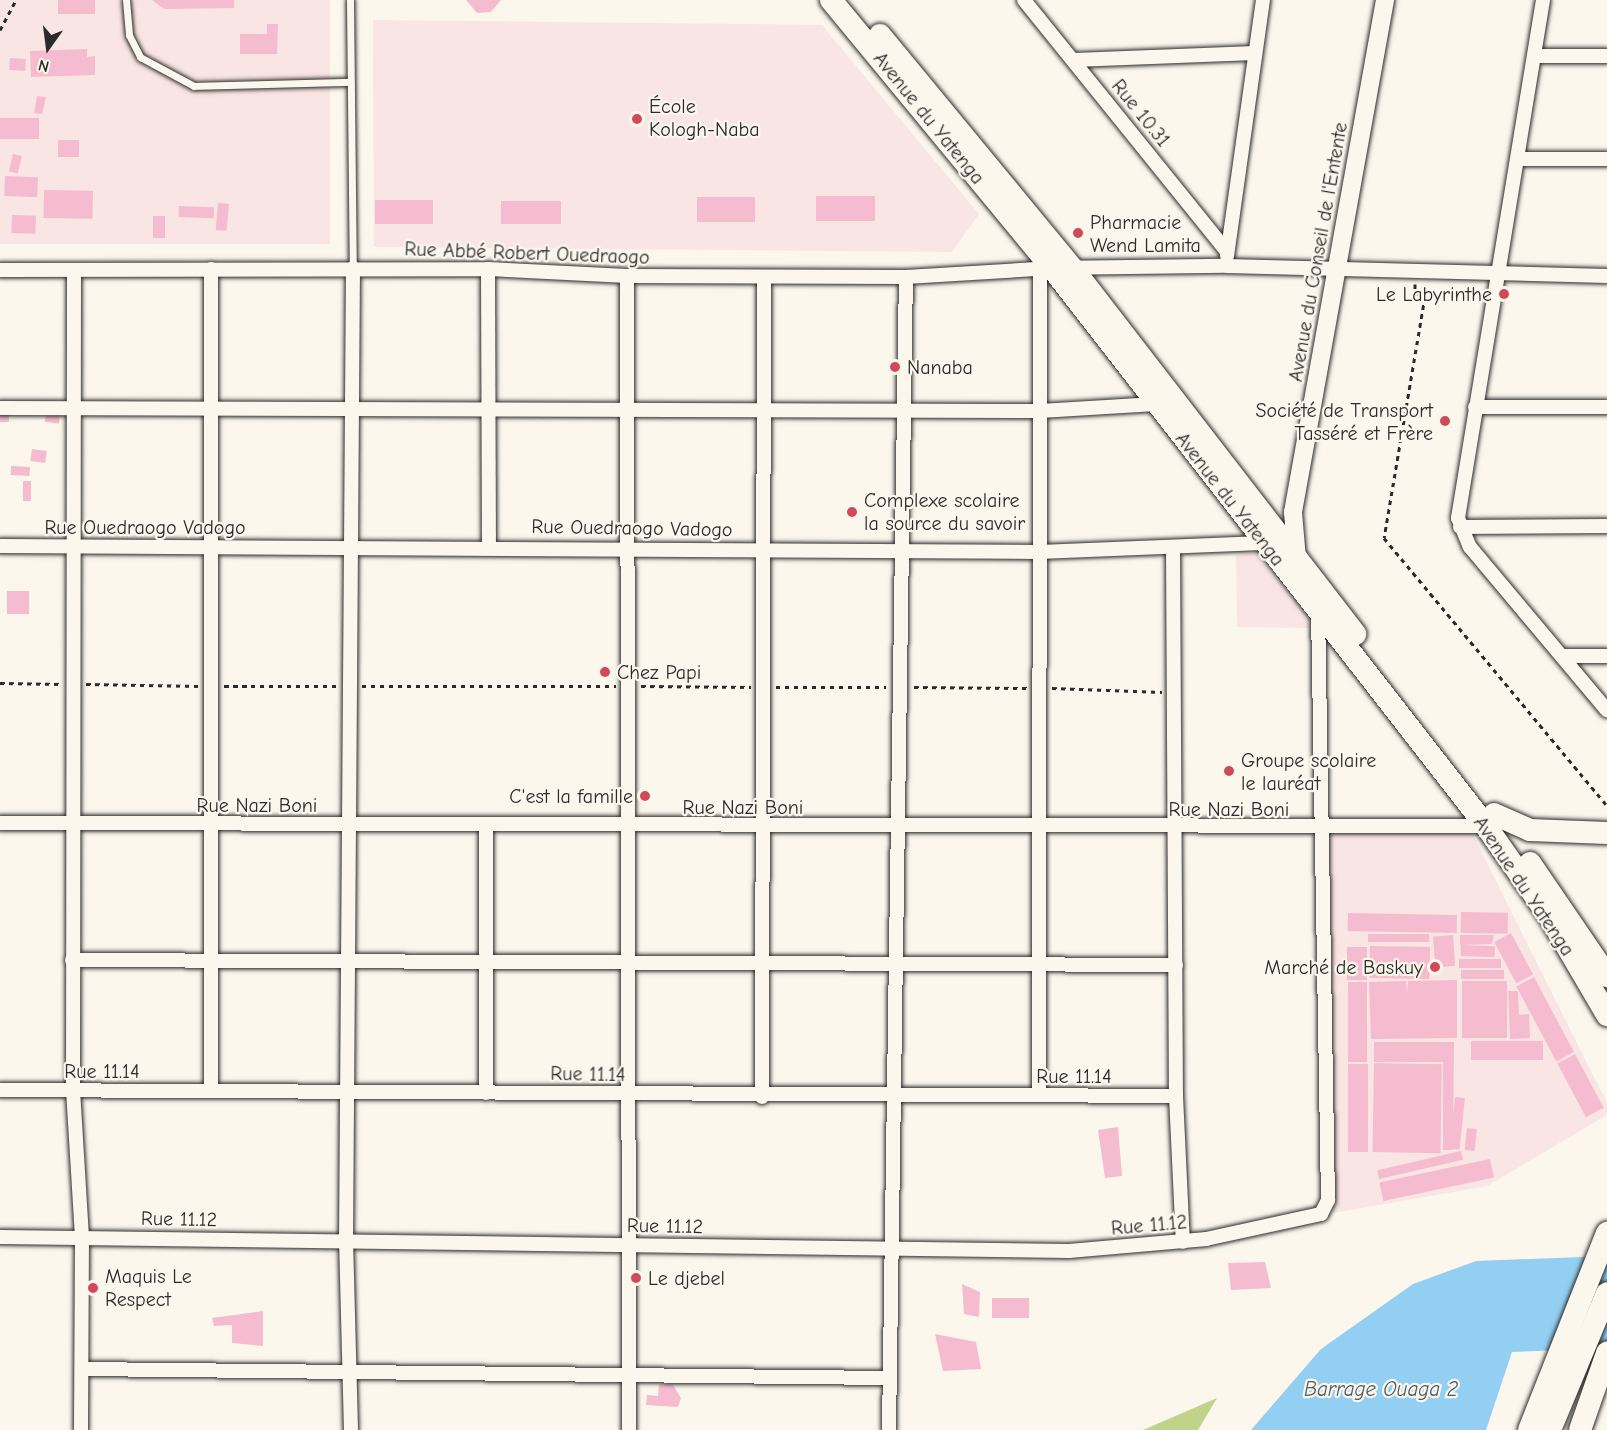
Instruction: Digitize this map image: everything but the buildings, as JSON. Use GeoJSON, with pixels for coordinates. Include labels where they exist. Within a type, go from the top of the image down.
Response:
{"type":"FeatureCollection","features":[{"type":"Feature","properties":{"kind":"main road","name":"Avenue du Yatenga"},"geometry":{"type":"LineString","coordinates":[[831,0],[1055,270],[1265,517],[1607,976]]}},
{"type":"Feature","properties":{"kind":"main road","name":"Avenue du Yatenga"},"geometry":{"type":"LineString","coordinates":[[849,0],[1262,543],[1490,820],[1602,1007],[1607,1024]]}},
{"type":"Feature","properties":{"kind":"main road"},"geometry":{"type":"LineString","coordinates":[[1490,820],[1530,830],[1607,833]]}},
{"type":"Feature","properties":{"kind":"main road"},"geometry":{"type":"LineString","coordinates":[[1528,1430],[1556,1352],[1607,1233]]}},
{"type":"Feature","properties":{"kind":"main road"},"geometry":{"type":"LineString","coordinates":[[1550,1430],[1580,1351],[1607,1293]]}},
{"type":"Feature","properties":{"kind":"main road"},"geometry":{"type":"LineString","coordinates":[[1580,1430],[1607,1353]]}},
{"type":"Feature","properties":{"kind":"street","name":"Rue 10.31"},"geometry":{"type":"LineString","coordinates":[[1024,0],[1226,250]]}},
{"type":"Feature","properties":{"kind":"street"},"geometry":{"type":"LineString","coordinates":[[1227,266],[1226,250],[1263,0]]}},
{"type":"Feature","properties":{"kind":"street","name":"Avenue du Conseil de l'Entente"},"geometry":{"type":"LineString","coordinates":[[1297,559],[1293,512],[1385,0]]}},
{"type":"Feature","properties":{"kind":"street"},"geometry":{"type":"LineString","coordinates":[[1543,0],[1499,277],[1458,505],[1460,527],[1470,547],[1564,656],[1607,710]]}},
{"type":"Feature","properties":{"kind":"street"},"geometry":{"type":"LineString","coordinates":[[1074,60],[1255,53]]}},
{"type":"Feature","properties":{"kind":"street"},"geometry":{"type":"LineString","coordinates":[[1534,56],[1607,56]]}},
{"type":"Feature","properties":{"kind":"street"},"geometry":{"type":"LineString","coordinates":[[1518,159],[1607,159]]}},
{"type":"Feature","properties":{"kind":"street","name":"Rue Abbé Robert Ouedraogo"},"geometry":{"type":"LineString","coordinates":[[0,270],[488,269],[627,276],[764,278],[906,277],[1055,270],[1227,266],[1499,277],[1607,276]]}},
{"type":"Feature","properties":{"kind":"street"},"geometry":{"type":"LineString","coordinates":[[351,1430],[346,1243],[348,547],[353,268]]}},
{"type":"Feature","properties":{"kind":"street"},"geometry":{"type":"LineString","coordinates":[[211,269],[211,1090]]}},
{"type":"Feature","properties":{"kind":"street"},"geometry":{"type":"LineString","coordinates":[[488,269],[489,546]]}},
{"type":"Feature","properties":{"kind":"street"},"geometry":{"type":"LineString","coordinates":[[1039,1095],[1040,411],[1055,270]]}},
{"type":"Feature","properties":{"kind":"street"},"geometry":{"type":"LineString","coordinates":[[74,271],[76,684],[71,824],[73,1090],[82,1237],[81,1430]]}},
{"type":"Feature","properties":{"kind":"street"},"geometry":{"type":"LineString","coordinates":[[627,276],[630,825],[626,1244],[630,1430]]}},
{"type":"Feature","properties":{"kind":"street"},"geometry":{"type":"LineString","coordinates":[[889,1430],[894,1249],[906,277]]}},
{"type":"Feature","properties":{"kind":"street"},"geometry":{"type":"LineString","coordinates":[[762,1097],[762,962],[766,827],[762,550],[764,278]]}},
{"type":"Feature","properties":{"kind":"street"},"geometry":{"type":"LineString","coordinates":[[0,408],[1040,411],[1156,404]]}},
{"type":"Feature","properties":{"kind":"street"},"geometry":{"type":"LineString","coordinates":[[1476,407],[1607,407]]}},
{"type":"Feature","properties":{"kind":"street"},"geometry":{"type":"LineString","coordinates":[[1265,517],[1281,523],[1293,512]]}},
{"type":"Feature","properties":{"kind":"street"},"geometry":{"type":"LineString","coordinates":[[1460,527],[1607,526]]}},
{"type":"Feature","properties":{"kind":"street","name":"Rue Ouedraogo Vadogo"},"geometry":{"type":"LineString","coordinates":[[0,546],[211,548],[489,546],[1039,552],[1173,549],[1262,543]]}},
{"type":"Feature","properties":{"kind":"street"},"geometry":{"type":"LineString","coordinates":[[1173,549],[1176,1096],[1183,1242]]}},
{"type":"Feature","properties":{"kind":"street"},"geometry":{"type":"LineString","coordinates":[[1318,612],[1321,829]]}},
{"type":"Feature","properties":{"kind":"street"},"geometry":{"type":"LineString","coordinates":[[1564,656],[1607,656]]}},
{"type":"Feature","properties":{"kind":"street","name":"Rue Nazi Boni"},"geometry":{"type":"LineString","coordinates":[[0,823],[1321,829],[1490,820]]}},
{"type":"Feature","properties":{"kind":"street"},"geometry":{"type":"LineString","coordinates":[[486,825],[486,1092]]}},
{"type":"Feature","properties":{"kind":"street","name":"Rue 11.12"},"geometry":{"type":"LineString","coordinates":[[0,1237],[1069,1251],[1183,1242],[1325,1211],[1321,829]]}},
{"type":"Feature","properties":{"kind":"street"},"geometry":{"type":"LineString","coordinates":[[72,960],[210,958],[897,961],[1176,965]]}},
{"type":"Feature","properties":{"kind":"street","name":"Rue 11.14"},"geometry":{"type":"LineString","coordinates":[[0,1090],[486,1092],[762,1097],[1176,1096]]}},
{"type":"Feature","properties":{"kind":"street"},"geometry":{"type":"LineString","coordinates":[[82,1369],[350,1371],[628,1379],[890,1378]]}},
{"type":"Feature","properties":{"kind":"lane"},"geometry":{"type":"LineString","coordinates":[[126,0],[129,35],[140,57],[194,86],[349,82]]}},
{"type":"Feature","properties":{"kind":"lane"},"geometry":{"type":"LineString","coordinates":[[350,0],[349,82],[353,268]]}},
{"type":"Feature","properties":{"kind":"path"},"geometry":{"type":"LineString","coordinates":[[0,30],[16,0]]}},
{"type":"Feature","properties":{"kind":"path"},"geometry":{"type":"LineString","coordinates":[[0,683],[210,686],[1039,688],[1174,692]]}},
{"type":"Feature","properties":{"kind":"shaded area"},"geometry":{"type":"Polygon","coordinates":[[[0,0],[330,0],[330,244],[0,244],[0,0]]]}},
{"type":"Feature","properties":{"kind":"shaded area","name":"École Kologh-Naba"},"geometry":{"type":"Polygon","coordinates":[[[373,20],[822,25],[979,214],[952,252],[374,247],[373,20]]]}},
{"type":"Feature","properties":{"kind":"shaded area"},"geometry":{"type":"Polygon","coordinates":[[[1255,553],[1308,617],[1310,628],[1237,627],[1236,555],[1255,553]]]}},
{"type":"Feature","properties":{"kind":"shaded area","name":"Marché de Baskuy"},"geometry":{"type":"Polygon","coordinates":[[[1329,831],[1471,831],[1607,1103],[1607,1115],[1487,1186],[1333,1213],[1329,831]]]}},
{"type":"Feature","properties":{"kind":"green space"},"geometry":{"type":"Polygon","coordinates":[[[1217,1398],[1198,1430],[1143,1430],[1217,1398]]]}},
{"type":"Feature","properties":{"kind":"water","name":"Barrage Ouaga 2"},"geometry":{"type":"Polygon","coordinates":[[[1607,1256],[1607,1348],[1512,1352],[1486,1430],[1251,1430],[1321,1349],[1413,1284],[1476,1261],[1607,1256]]]}},
{"type":"Feature","properties":{"kind":"place","name":"École Kologh-Naba"},"geometry":{"type":"Point","coordinates":[637,119]}},
{"type":"Feature","properties":{"kind":"place","name":"Pharmacie Wend Lamita"},"geometry":{"type":"Point","coordinates":[1078,233]}},
{"type":"Feature","properties":{"kind":"place","name":"Le Labyrinthe"},"geometry":{"type":"Point","coordinates":[1504,294]}},
{"type":"Feature","properties":{"kind":"place","name":"Nanaba"},"geometry":{"type":"Point","coordinates":[895,367]}},
{"type":"Feature","properties":{"kind":"place","name":"Société de Transport Tasséré et Frère"},"geometry":{"type":"Point","coordinates":[1445,421]}},
{"type":"Feature","properties":{"kind":"place","name":"Complexe scolaire la source du savoir"},"geometry":{"type":"Point","coordinates":[852,512]}},
{"type":"Feature","properties":{"kind":"place","name":"Chez Papi"},"geometry":{"type":"Point","coordinates":[605,672]}},
{"type":"Feature","properties":{"kind":"place","name":"Groupe scolaire le lauréat"},"geometry":{"type":"Point","coordinates":[1229,771]}},
{"type":"Feature","properties":{"kind":"place","name":"C'est la famille"},"geometry":{"type":"Point","coordinates":[645,796]}},
{"type":"Feature","properties":{"kind":"place","name":"Marché de Baskuy"},"geometry":{"type":"Point","coordinates":[1435,967]}},
{"type":"Feature","properties":{"kind":"place","name":"Le djebel"},"geometry":{"type":"Point","coordinates":[636,1278]}},
{"type":"Feature","properties":{"kind":"place","name":"Maquis Le Respect"},"geometry":{"type":"Point","coordinates":[93,1288]}}]}
